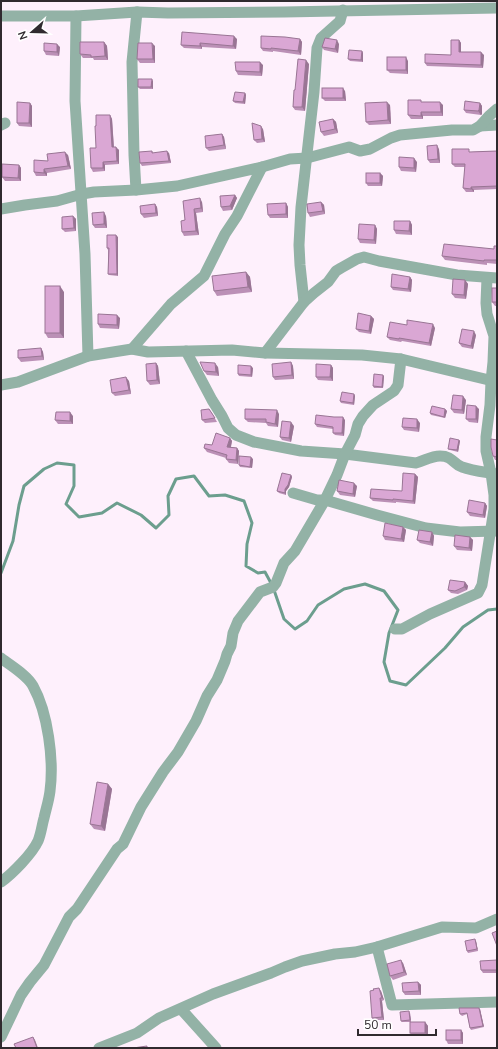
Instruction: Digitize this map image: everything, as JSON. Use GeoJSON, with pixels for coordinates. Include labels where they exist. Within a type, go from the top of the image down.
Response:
{"type":"FeatureCollection","features":[{"type":"Feature","properties":{"kind":"street"},"geometry":{"type":"LineString","coordinates":[[1,16],[76,16],[137,12],[168,13],[497,8]]}},
{"type":"Feature","properties":{"kind":"street"},"geometry":{"type":"LineString","coordinates":[[304,302],[299,245],[317,48],[320,38],[340,21],[343,10]]}},
{"type":"Feature","properties":{"kind":"street"},"geometry":{"type":"LineString","coordinates":[[136,190],[132,62],[137,12]]}},
{"type":"Feature","properties":{"kind":"street"},"geometry":{"type":"LineString","coordinates":[[76,16],[75,101],[87,283],[88,356]]}},
{"type":"Feature","properties":{"kind":"street"},"geometry":{"type":"LineString","coordinates":[[1,209],[57,201],[94,192],[177,186],[290,160],[307,158],[349,147],[360,151],[370,149],[400,135],[452,130],[473,130],[480,126],[497,109]]}},
{"type":"Feature","properties":{"kind":"street"},"geometry":{"type":"LineString","coordinates":[[480,126],[497,125]]}},
{"type":"Feature","properties":{"kind":"street"},"geometry":{"type":"LineString","coordinates":[[132,349],[171,304],[204,276],[262,167]]}},
{"type":"Feature","properties":{"kind":"street"},"geometry":{"type":"LineString","coordinates":[[265,353],[304,302],[328,282],[336,271],[357,259],[364,257],[457,274],[492,278],[486,303],[487,314],[494,336],[494,382],[486,437],[486,451],[494,474],[494,531],[482,585],[478,592],[430,614],[402,629],[395,628]]}},
{"type":"Feature","properties":{"kind":"street"},"geometry":{"type":"LineString","coordinates":[[1,385],[18,382],[88,356],[132,349],[148,352],[232,350],[265,353],[362,355],[401,359],[494,382]]}},
{"type":"Feature","properties":{"kind":"street"},"geometry":{"type":"LineString","coordinates":[[186,351],[208,394],[228,428],[236,435],[254,442],[301,451],[345,454],[416,463],[440,456],[450,458],[461,467],[494,474]]}},
{"type":"Feature","properties":{"kind":"street"},"geometry":{"type":"LineString","coordinates":[[1,1037],[21,995],[44,965],[70,917],[77,909],[117,849],[123,844],[141,807],[188,736],[207,696],[217,680],[231,646],[233,633],[238,621],[260,592],[273,587],[276,583],[284,563],[295,551],[325,500],[355,435],[358,424],[363,416],[373,405],[394,391],[398,384],[401,359]]}},
{"type":"Feature","properties":{"kind":"street"},"geometry":{"type":"LineString","coordinates":[[293,493],[317,500],[325,500],[426,528],[460,532],[494,531]]}},
{"type":"Feature","properties":{"kind":"street"},"geometry":{"type":"LineString","coordinates":[[1,658],[28,680],[33,686],[47,724],[51,762],[50,790],[41,833],[37,842],[25,858],[1,882]]}},
{"type":"Feature","properties":{"kind":"street"},"geometry":{"type":"LineString","coordinates":[[100,1048],[137,1033],[159,1018],[213,994],[302,961],[377,947],[442,927],[476,928],[497,919]]}},
{"type":"Feature","properties":{"kind":"street"},"geometry":{"type":"LineString","coordinates":[[377,947],[392,1005],[497,1002]]}},
{"type":"Feature","properties":{"kind":"street"},"geometry":{"type":"LineString","coordinates":[[181,1009],[216,1048]]}},
{"type":"Feature","properties":{"kind":"building"},"geometry":{"type":"Polygon","coordinates":[[[182,32],[234,36],[233,46],[200,43],[200,46],[181,45],[182,32]]]}},
{"type":"Feature","properties":{"kind":"building"},"geometry":{"type":"Polygon","coordinates":[[[261,36],[300,39],[298,51],[261,48],[261,36]]]}},
{"type":"Feature","properties":{"kind":"building"},"geometry":{"type":"Polygon","coordinates":[[[325,38],[337,40],[335,49],[322,47],[325,38]]]}},
{"type":"Feature","properties":{"kind":"building"},"geometry":{"type":"Polygon","coordinates":[[[451,40],[459,40],[459,52],[481,52],[481,65],[425,63],[425,54],[451,55],[451,40]]]}},
{"type":"Feature","properties":{"kind":"building"},"geometry":{"type":"Polygon","coordinates":[[[80,42],[104,42],[105,56],[91,57],[91,55],[80,54],[80,42]]]}},
{"type":"Feature","properties":{"kind":"building"},"geometry":{"type":"Polygon","coordinates":[[[44,43],[57,44],[57,52],[44,51],[44,43]]]}},
{"type":"Feature","properties":{"kind":"building"},"geometry":{"type":"Polygon","coordinates":[[[138,43],[152,43],[153,59],[137,59],[138,43]]]}},
{"type":"Feature","properties":{"kind":"building"},"geometry":{"type":"Polygon","coordinates":[[[349,50],[362,51],[361,60],[348,59],[349,50]]]}},
{"type":"Feature","properties":{"kind":"building"},"geometry":{"type":"Polygon","coordinates":[[[387,57],[406,57],[406,70],[387,70],[387,57]]]}},
{"type":"Feature","properties":{"kind":"building"},"geometry":{"type":"Polygon","coordinates":[[[298,59],[306,60],[302,107],[293,107],[294,90],[298,59]]]}},
{"type":"Feature","properties":{"kind":"building"},"geometry":{"type":"Polygon","coordinates":[[[235,62],[260,62],[260,72],[236,71],[235,62]]]}},
{"type":"Feature","properties":{"kind":"building"},"geometry":{"type":"Polygon","coordinates":[[[138,79],[152,79],[151,87],[138,87],[138,79]]]}},
{"type":"Feature","properties":{"kind":"building"},"geometry":{"type":"Polygon","coordinates":[[[322,88],[343,88],[343,98],[322,98],[322,88]]]}},
{"type":"Feature","properties":{"kind":"building"},"geometry":{"type":"Polygon","coordinates":[[[235,92],[245,93],[243,102],[233,101],[235,92]]]}},
{"type":"Feature","properties":{"kind":"building"},"geometry":{"type":"Polygon","coordinates":[[[408,100],[440,102],[441,112],[421,112],[421,116],[408,115],[408,100]]]}},
{"type":"Feature","properties":{"kind":"building"},"geometry":{"type":"Polygon","coordinates":[[[465,101],[480,103],[479,110],[464,110],[465,101]]]}},
{"type":"Feature","properties":{"kind":"building"},"geometry":{"type":"Polygon","coordinates":[[[17,102],[30,103],[29,123],[17,123],[17,102]]]}},
{"type":"Feature","properties":{"kind":"building"},"geometry":{"type":"Polygon","coordinates":[[[387,102],[388,120],[366,122],[365,103],[387,102]]]}},
{"type":"Feature","properties":{"kind":"building"},"geometry":{"type":"Polygon","coordinates":[[[96,115],[110,115],[112,147],[116,147],[117,161],[103,162],[103,168],[91,168],[90,148],[96,148],[96,115]]]}},
{"type":"Feature","properties":{"kind":"building"},"geometry":{"type":"Polygon","coordinates":[[[333,119],[335,129],[321,132],[319,122],[333,119]]]}},
{"type":"Feature","properties":{"kind":"building"},"geometry":{"type":"Polygon","coordinates":[[[252,123],[261,126],[262,139],[254,140],[252,123]]]}},
{"type":"Feature","properties":{"kind":"building"},"geometry":{"type":"Polygon","coordinates":[[[222,134],[224,145],[206,148],[205,136],[222,134]]]}},
{"type":"Feature","properties":{"kind":"building"},"geometry":{"type":"Polygon","coordinates":[[[437,145],[438,159],[428,160],[427,146],[437,145]]]}},
{"type":"Feature","properties":{"kind":"building"},"geometry":{"type":"Polygon","coordinates":[[[452,149],[469,149],[469,152],[497,151],[497,186],[471,187],[471,189],[463,188],[465,164],[452,164],[452,149]]]}},
{"type":"Feature","properties":{"kind":"building"},"geometry":{"type":"Polygon","coordinates":[[[152,151],[152,153],[167,151],[169,161],[140,163],[139,152],[152,151]]]}},
{"type":"Feature","properties":{"kind":"building"},"geometry":{"type":"Polygon","coordinates":[[[65,152],[68,166],[44,169],[44,173],[34,172],[34,160],[48,161],[47,154],[65,152]]]}},
{"type":"Feature","properties":{"kind":"building"},"geometry":{"type":"Polygon","coordinates":[[[399,157],[414,158],[414,168],[399,167],[399,157]]]}},
{"type":"Feature","properties":{"kind":"building"},"geometry":{"type":"Polygon","coordinates":[[[2,164],[19,165],[18,178],[2,177],[2,164]]]}},
{"type":"Feature","properties":{"kind":"building"},"geometry":{"type":"Polygon","coordinates":[[[366,173],[380,173],[380,183],[366,183],[366,173]]]}},
{"type":"Feature","properties":{"kind":"building"},"geometry":{"type":"Polygon","coordinates":[[[235,195],[230,206],[221,207],[220,196],[235,195]]]}},
{"type":"Feature","properties":{"kind":"building"},"geometry":{"type":"Polygon","coordinates":[[[200,198],[201,208],[194,209],[196,231],[182,232],[181,221],[185,220],[183,201],[200,198]]]}},
{"type":"Feature","properties":{"kind":"building"},"geometry":{"type":"Polygon","coordinates":[[[321,202],[323,211],[308,213],[307,204],[321,202]]]}},
{"type":"Feature","properties":{"kind":"building"},"geometry":{"type":"Polygon","coordinates":[[[286,203],[286,214],[268,215],[267,204],[286,203]]]}},
{"type":"Feature","properties":{"kind":"building"},"geometry":{"type":"Polygon","coordinates":[[[155,204],[156,213],[141,214],[140,206],[155,204]]]}},
{"type":"Feature","properties":{"kind":"building"},"geometry":{"type":"Polygon","coordinates":[[[104,212],[104,224],[93,225],[92,213],[104,212]]]}},
{"type":"Feature","properties":{"kind":"building"},"geometry":{"type":"Polygon","coordinates":[[[73,216],[74,228],[62,229],[62,217],[73,216]]]}},
{"type":"Feature","properties":{"kind":"building"},"geometry":{"type":"Polygon","coordinates":[[[394,221],[410,221],[409,231],[394,230],[394,221]]]}},
{"type":"Feature","properties":{"kind":"building"},"geometry":{"type":"Polygon","coordinates":[[[359,224],[375,225],[374,240],[358,239],[359,224]]]}},
{"type":"Feature","properties":{"kind":"building"},"geometry":{"type":"Polygon","coordinates":[[[107,235],[116,235],[117,274],[108,274],[109,248],[107,248],[107,235]]]}},
{"type":"Feature","properties":{"kind":"building"},"geometry":{"type":"Polygon","coordinates":[[[444,244],[494,249],[494,246],[497,246],[497,260],[484,261],[442,256],[444,244]]]}},
{"type":"Feature","properties":{"kind":"building"},"geometry":{"type":"Polygon","coordinates":[[[246,272],[248,287],[214,291],[212,276],[246,272]]]}},
{"type":"Feature","properties":{"kind":"building"},"geometry":{"type":"Polygon","coordinates":[[[392,274],[410,277],[408,289],[391,287],[392,274]]]}},
{"type":"Feature","properties":{"kind":"building"},"geometry":{"type":"Polygon","coordinates":[[[453,279],[465,280],[464,295],[452,294],[453,279]]]}},
{"type":"Feature","properties":{"kind":"building"},"geometry":{"type":"Polygon","coordinates":[[[45,286],[60,286],[60,333],[45,333],[45,286]]]}},
{"type":"Feature","properties":{"kind":"building"},"geometry":{"type":"Polygon","coordinates":[[[492,288],[497,288],[497,302],[492,302],[492,288]]]}},
{"type":"Feature","properties":{"kind":"building"},"geometry":{"type":"Polygon","coordinates":[[[358,313],[371,316],[369,331],[356,329],[358,313]]]}},
{"type":"Feature","properties":{"kind":"building"},"geometry":{"type":"Polygon","coordinates":[[[98,314],[117,315],[117,325],[98,324],[98,314]]]}},
{"type":"Feature","properties":{"kind":"building"},"geometry":{"type":"Polygon","coordinates":[[[407,320],[433,324],[429,343],[387,337],[390,322],[407,325],[407,320]]]}},
{"type":"Feature","properties":{"kind":"building"},"geometry":{"type":"Polygon","coordinates":[[[462,329],[474,331],[471,346],[459,343],[462,329]]]}},
{"type":"Feature","properties":{"kind":"building"},"geometry":{"type":"Polygon","coordinates":[[[41,348],[42,356],[18,358],[18,350],[41,348]]]}},
{"type":"Feature","properties":{"kind":"building"},"geometry":{"type":"Polygon","coordinates":[[[200,362],[215,363],[216,372],[204,371],[200,362]]]}},
{"type":"Feature","properties":{"kind":"building"},"geometry":{"type":"Polygon","coordinates":[[[291,362],[292,375],[273,377],[272,364],[291,362]]]}},
{"type":"Feature","properties":{"kind":"building"},"geometry":{"type":"Polygon","coordinates":[[[156,363],[157,380],[147,381],[146,364],[156,363]]]}},
{"type":"Feature","properties":{"kind":"building"},"geometry":{"type":"Polygon","coordinates":[[[316,364],[331,365],[330,377],[316,377],[316,364]]]}},
{"type":"Feature","properties":{"kind":"building"},"geometry":{"type":"Polygon","coordinates":[[[238,365],[251,366],[251,375],[238,374],[238,365]]]}},
{"type":"Feature","properties":{"kind":"building"},"geometry":{"type":"Polygon","coordinates":[[[374,374],[383,375],[382,387],[373,386],[374,374]]]}},
{"type":"Feature","properties":{"kind":"building"},"geometry":{"type":"Polygon","coordinates":[[[126,377],[129,390],[112,393],[110,380],[126,377]]]}},
{"type":"Feature","properties":{"kind":"building"},"geometry":{"type":"Polygon","coordinates":[[[342,392],[354,394],[353,403],[340,401],[342,392]]]}},
{"type":"Feature","properties":{"kind":"building"},"geometry":{"type":"Polygon","coordinates":[[[453,395],[463,396],[462,410],[451,409],[453,395]]]}},
{"type":"Feature","properties":{"kind":"building"},"geometry":{"type":"Polygon","coordinates":[[[467,405],[476,406],[476,419],[466,419],[467,405]]]}},
{"type":"Feature","properties":{"kind":"building"},"geometry":{"type":"Polygon","coordinates":[[[432,406],[445,409],[444,417],[430,413],[432,406]]]}},
{"type":"Feature","properties":{"kind":"building"},"geometry":{"type":"Polygon","coordinates":[[[209,409],[215,418],[202,420],[201,410],[209,409]]]}},
{"type":"Feature","properties":{"kind":"building"},"geometry":{"type":"Polygon","coordinates":[[[245,409],[277,410],[275,424],[266,422],[266,419],[245,419],[245,409]]]}},
{"type":"Feature","properties":{"kind":"building"},"geometry":{"type":"Polygon","coordinates":[[[56,412],[70,412],[70,421],[55,420],[56,412]]]}},
{"type":"Feature","properties":{"kind":"building"},"geometry":{"type":"Polygon","coordinates":[[[316,415],[343,417],[342,433],[333,433],[333,427],[315,424],[316,415]]]}},
{"type":"Feature","properties":{"kind":"building"},"geometry":{"type":"Polygon","coordinates":[[[403,418],[417,419],[417,428],[402,427],[403,418]]]}},
{"type":"Feature","properties":{"kind":"building"},"geometry":{"type":"Polygon","coordinates":[[[282,421],[291,422],[289,438],[280,437],[282,421]]]}},
{"type":"Feature","properties":{"kind":"building"},"geometry":{"type":"Polygon","coordinates":[[[216,433],[230,438],[227,447],[237,448],[236,460],[226,459],[227,455],[204,448],[205,444],[212,445],[216,433]]]}},
{"type":"Feature","properties":{"kind":"building"},"geometry":{"type":"Polygon","coordinates":[[[450,438],[459,440],[457,450],[448,449],[450,438]]]}},
{"type":"Feature","properties":{"kind":"building"},"geometry":{"type":"Polygon","coordinates":[[[491,439],[497,440],[497,457],[493,456],[491,439]]]}},
{"type":"Feature","properties":{"kind":"building"},"geometry":{"type":"Polygon","coordinates":[[[239,456],[251,457],[250,467],[239,465],[239,456]]]}},
{"type":"Feature","properties":{"kind":"building"},"geometry":{"type":"Polygon","coordinates":[[[282,473],[291,475],[285,489],[285,493],[277,491],[282,473]]]}},
{"type":"Feature","properties":{"kind":"building"},"geometry":{"type":"Polygon","coordinates":[[[403,473],[415,474],[413,501],[370,498],[371,489],[402,491],[403,473]]]}},
{"type":"Feature","properties":{"kind":"building"},"geometry":{"type":"Polygon","coordinates":[[[339,480],[354,483],[353,494],[337,491],[339,480]]]}},
{"type":"Feature","properties":{"kind":"building"},"geometry":{"type":"Polygon","coordinates":[[[469,500],[485,503],[483,515],[467,512],[469,500]]]}},
{"type":"Feature","properties":{"kind":"building"},"geometry":{"type":"Polygon","coordinates":[[[385,523],[403,527],[401,539],[383,536],[385,523]]]}},
{"type":"Feature","properties":{"kind":"building"},"geometry":{"type":"Polygon","coordinates":[[[419,530],[432,532],[430,542],[417,540],[419,530]]]}},
{"type":"Feature","properties":{"kind":"building"},"geometry":{"type":"Polygon","coordinates":[[[455,535],[470,537],[469,548],[454,546],[455,535]]]}},
{"type":"Feature","properties":{"kind":"building"},"geometry":{"type":"Polygon","coordinates":[[[450,580],[465,582],[464,587],[455,591],[448,590],[450,580]]]}},
{"type":"Feature","properties":{"kind":"building"},"geometry":{"type":"Polygon","coordinates":[[[97,782],[108,784],[101,826],[90,824],[97,782]]]}},
{"type":"Feature","properties":{"kind":"building"},"geometry":{"type":"Polygon","coordinates":[[[497,931],[497,946],[492,933],[497,931]]]}},
{"type":"Feature","properties":{"kind":"building"},"geometry":{"type":"Polygon","coordinates":[[[475,939],[477,949],[467,951],[465,941],[475,939]]]}},
{"type":"Feature","properties":{"kind":"building"},"geometry":{"type":"Polygon","coordinates":[[[401,960],[404,972],[390,976],[387,964],[401,960]]]}},
{"type":"Feature","properties":{"kind":"building"},"geometry":{"type":"Polygon","coordinates":[[[497,960],[497,970],[481,970],[480,961],[497,960]]]}},
{"type":"Feature","properties":{"kind":"building"},"geometry":{"type":"Polygon","coordinates":[[[418,982],[419,991],[403,992],[402,983],[418,982]]]}},
{"type":"Feature","properties":{"kind":"building"},"geometry":{"type":"Polygon","coordinates":[[[379,988],[382,998],[380,998],[382,1017],[372,1018],[370,991],[379,988]]]}},
{"type":"Feature","properties":{"kind":"building"},"geometry":{"type":"Polygon","coordinates":[[[459,1008],[479,1008],[483,1026],[470,1028],[467,1013],[460,1014],[459,1008]]]}},
{"type":"Feature","properties":{"kind":"building"},"geometry":{"type":"Polygon","coordinates":[[[409,1011],[410,1020],[401,1021],[400,1012],[409,1011]]]}},
{"type":"Feature","properties":{"kind":"building"},"geometry":{"type":"Polygon","coordinates":[[[410,1022],[425,1022],[425,1033],[410,1033],[410,1022]]]}},
{"type":"Feature","properties":{"kind":"building"},"geometry":{"type":"Polygon","coordinates":[[[446,1030],[461,1030],[461,1040],[446,1040],[446,1030]]]}},
{"type":"Feature","properties":{"kind":"building"},"geometry":{"type":"Polygon","coordinates":[[[33,1037],[37,1048],[16,1048],[14,1044],[33,1037]]]}},
{"type":"Feature","properties":{"kind":"building"},"geometry":{"type":"Polygon","coordinates":[[[147,1046],[147,1048],[133,1048],[147,1046]]]}},
{"type":"Feature","properties":{"kind":"waterway"},"geometry":{"type":"LineString","coordinates":[[1,573],[13,541],[24,486],[44,469],[57,463],[74,465],[74,486],[66,504],[79,517],[102,513],[117,503],[141,515],[156,528],[169,515],[168,496],[176,479],[194,476],[209,496],[225,495],[244,501],[252,523],[247,544],[246,566],[258,573],[265,572],[272,585]]}},
{"type":"Feature","properties":{"kind":"waterway"},"geometry":{"type":"LineString","coordinates":[[274,590],[284,619],[295,629],[307,621],[318,605],[344,589],[365,584],[384,591],[398,610],[389,633],[384,662],[390,681],[406,685],[445,648],[463,627],[488,610],[497,609]]}}]}
